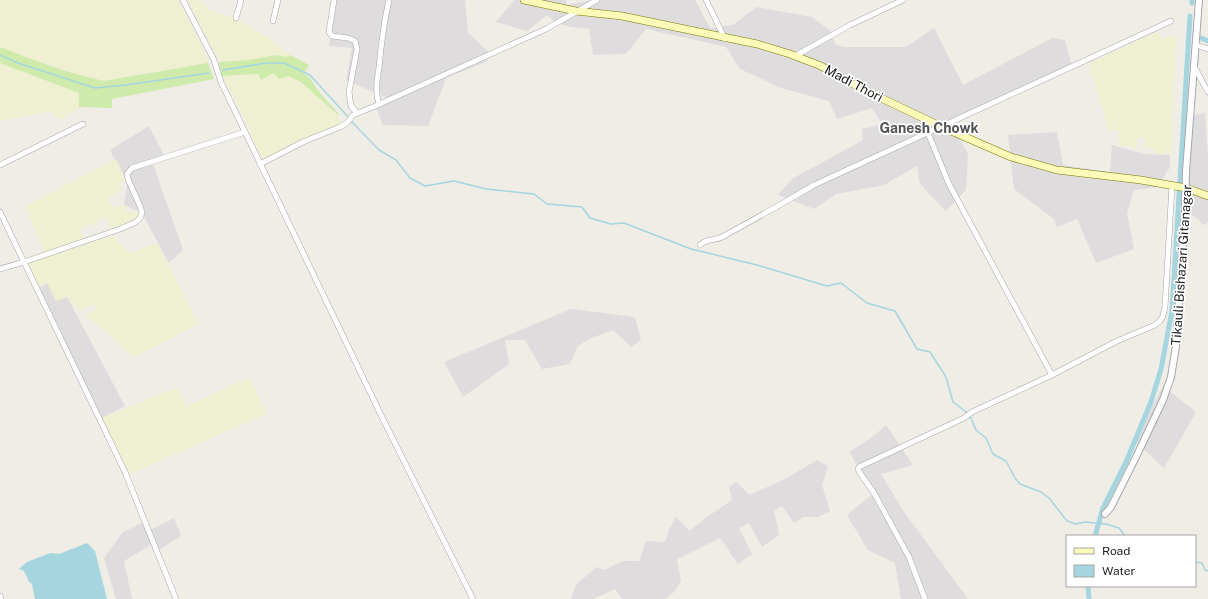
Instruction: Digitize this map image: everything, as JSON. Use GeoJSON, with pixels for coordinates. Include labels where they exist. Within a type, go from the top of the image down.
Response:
{"type":"FeatureCollection","features":[{"type":"Feature","properties":{"kind":"main road","name":"Madi Thori"},"geometry":{"type":"LineString","coordinates":[[524,0],[576,11],[622,16],[757,44],[820,66],[849,82],[942,127],[1011,157],[1057,170],[1141,180],[1186,188],[1208,196]]}},
{"type":"Feature","properties":{"kind":"street"},"geometry":{"type":"LineString","coordinates":[[183,0],[214,60],[221,82],[381,415],[473,599]]}},
{"type":"Feature","properties":{"kind":"street"},"geometry":{"type":"LineString","coordinates":[[236,18],[241,0]]}},
{"type":"Feature","properties":{"kind":"street"},"geometry":{"type":"LineString","coordinates":[[273,21],[278,0]]}},
{"type":"Feature","properties":{"kind":"street"},"geometry":{"type":"LineString","coordinates":[[334,0],[329,32],[330,35],[348,38],[356,42],[357,49],[349,92],[351,106],[355,114]]}},
{"type":"Feature","properties":{"kind":"street"},"geometry":{"type":"LineString","coordinates":[[379,104],[377,88],[381,41],[389,0]]}},
{"type":"Feature","properties":{"kind":"street"},"geometry":{"type":"LineString","coordinates":[[260,164],[340,127],[347,123],[355,114],[546,29],[598,0]]}},
{"type":"Feature","properties":{"kind":"street"},"geometry":{"type":"LineString","coordinates":[[706,0],[725,38]]}},
{"type":"Feature","properties":{"kind":"street"},"geometry":{"type":"LineString","coordinates":[[795,56],[850,25],[903,0]]}},
{"type":"Feature","properties":{"kind":"street","name":"Tikauli Bishazari Gitanagar"},"geometry":{"type":"LineString","coordinates":[[1105,514],[1111,507],[1136,457],[1163,400],[1171,377],[1176,346],[1199,0]]}},
{"type":"Feature","properties":{"kind":"street"},"geometry":{"type":"LineString","coordinates":[[700,245],[705,241],[718,239],[780,206],[814,185],[928,134],[1171,21]]}},
{"type":"Feature","properties":{"kind":"street"},"geometry":{"type":"LineString","coordinates":[[1196,45],[1208,49]]}},
{"type":"Feature","properties":{"kind":"street"},"geometry":{"type":"LineString","coordinates":[[1194,65],[1208,92]]}},
{"type":"Feature","properties":{"kind":"street"},"geometry":{"type":"LineString","coordinates":[[0,165],[83,124]]}},
{"type":"Feature","properties":{"kind":"street"},"geometry":{"type":"LineString","coordinates":[[0,269],[120,229],[136,222],[142,213],[128,179],[128,174],[132,168],[245,132]]}},
{"type":"Feature","properties":{"kind":"street"},"geometry":{"type":"LineString","coordinates":[[928,134],[949,184],[1052,375]]}},
{"type":"Feature","properties":{"kind":"street"},"geometry":{"type":"LineString","coordinates":[[925,599],[909,558],[874,493],[858,469],[859,466],[964,418],[972,412],[1052,375],[1118,341],[1155,325],[1160,321],[1165,307],[1174,186]]}},
{"type":"Feature","properties":{"kind":"street"},"geometry":{"type":"LineString","coordinates":[[0,212],[125,472],[176,599]]}},
{"type":"Feature","properties":{"kind":"shaded area"},"geometry":{"type":"Polygon","coordinates":[[[337,0],[465,0],[468,33],[491,54],[483,55],[488,61],[446,78],[428,126],[383,125],[375,105],[430,79],[387,98],[346,80],[352,48],[329,46],[337,0]]]}},
{"type":"Feature","properties":{"kind":"shaded area"},"geometry":{"type":"Polygon","coordinates":[[[514,0],[566,0],[567,5],[592,0],[695,0],[710,28],[733,25],[756,7],[812,17],[831,31],[835,44],[843,47],[906,47],[934,28],[963,85],[1052,38],[1065,40],[1072,67],[942,127],[959,138],[968,154],[966,190],[946,211],[920,184],[917,166],[884,185],[836,194],[814,209],[778,195],[792,179],[863,140],[862,129],[882,124],[872,108],[837,119],[829,101],[781,88],[740,69],[726,47],[646,29],[626,54],[593,55],[589,29],[571,27],[556,23],[547,15],[527,31],[496,22],[514,0]]]}},
{"type":"Feature","properties":{"kind":"shaded area"},"geometry":{"type":"Polygon","coordinates":[[[1205,113],[1208,157],[1208,223],[1202,225],[1199,220],[1185,209],[1190,116],[1205,113]]]}},
{"type":"Feature","properties":{"kind":"shaded area"},"geometry":{"type":"Polygon","coordinates":[[[149,126],[165,157],[152,161],[183,250],[169,263],[142,213],[124,205],[127,185],[110,150],[149,126]]]}},
{"type":"Feature","properties":{"kind":"shaded area"},"geometry":{"type":"Polygon","coordinates":[[[1057,132],[1063,165],[1110,172],[1112,145],[1144,154],[1170,155],[1170,167],[1158,187],[1134,190],[1127,213],[1134,249],[1096,263],[1077,219],[1057,227],[1054,219],[1014,189],[1008,135],[1057,132]]]}},
{"type":"Feature","properties":{"kind":"shaded area"},"geometry":{"type":"Polygon","coordinates":[[[47,283],[67,297],[125,406],[99,419],[37,289],[47,283]]]}},
{"type":"Feature","properties":{"kind":"shaded area"},"geometry":{"type":"Polygon","coordinates":[[[571,309],[635,317],[641,340],[631,347],[613,330],[589,339],[578,346],[570,364],[542,369],[525,340],[505,340],[509,364],[463,397],[444,362],[571,309]]]}},
{"type":"Feature","properties":{"kind":"shaded area"},"geometry":{"type":"Polygon","coordinates":[[[1163,386],[1196,412],[1164,468],[1135,441],[1163,386]]]}},
{"type":"Feature","properties":{"kind":"shaded area"},"geometry":{"type":"Polygon","coordinates":[[[886,425],[913,465],[881,474],[904,512],[968,599],[901,599],[895,563],[868,550],[847,515],[874,493],[849,452],[874,436],[886,425]]]}},
{"type":"Feature","properties":{"kind":"shaded area"},"geometry":{"type":"Polygon","coordinates":[[[817,460],[828,466],[822,485],[830,511],[818,517],[803,517],[794,523],[782,506],[774,510],[779,535],[762,547],[749,523],[739,528],[752,554],[738,564],[720,538],[677,559],[681,581],[674,592],[665,599],[623,599],[615,589],[593,599],[571,599],[575,586],[596,567],[604,570],[623,561],[639,561],[646,541],[665,542],[676,517],[690,531],[704,519],[732,500],[729,487],[736,482],[750,495],[785,479],[817,460]]]}},
{"type":"Feature","properties":{"kind":"shaded area"},"geometry":{"type":"Polygon","coordinates":[[[174,518],[181,536],[157,551],[154,543],[124,561],[132,599],[116,599],[104,558],[123,532],[146,521],[150,530],[174,518]]]}},
{"type":"Feature","properties":{"kind":"green space"},"geometry":{"type":"Polygon","coordinates":[[[0,0],[178,0],[207,58],[208,63],[104,81],[87,77],[19,55],[0,47],[0,0]]]}},
{"type":"Feature","properties":{"kind":"green space"},"geometry":{"type":"Polygon","coordinates":[[[188,0],[200,0],[208,9],[234,18],[267,36],[290,55],[287,57],[277,55],[248,60],[219,62],[188,0]]]}},
{"type":"Feature","properties":{"kind":"green space"},"geometry":{"type":"Polygon","coordinates":[[[1157,32],[1161,39],[1176,35],[1171,153],[1158,154],[1152,149],[1144,147],[1144,138],[1137,138],[1136,148],[1120,145],[1117,130],[1109,131],[1089,64],[1157,32]]]}},
{"type":"Feature","properties":{"kind":"green space"},"geometry":{"type":"Polygon","coordinates":[[[0,47],[51,66],[104,81],[208,63],[214,79],[112,99],[112,108],[79,107],[79,93],[0,63],[0,47]]]}},
{"type":"Feature","properties":{"kind":"green space"},"geometry":{"type":"Polygon","coordinates":[[[277,55],[287,57],[290,55],[309,65],[304,74],[309,77],[320,93],[339,114],[338,115],[301,82],[288,76],[279,79],[274,73],[261,80],[258,74],[222,76],[219,62],[248,60],[277,55]]]}},
{"type":"Feature","properties":{"kind":"green space"},"geometry":{"type":"Polygon","coordinates":[[[0,63],[79,93],[79,107],[77,110],[59,120],[52,111],[0,121],[0,63]]]}},
{"type":"Feature","properties":{"kind":"green space"},"geometry":{"type":"Polygon","coordinates":[[[275,73],[279,79],[288,76],[301,82],[338,115],[341,122],[338,125],[263,160],[239,107],[222,76],[275,73]]]}},
{"type":"Feature","properties":{"kind":"green space"},"geometry":{"type":"Polygon","coordinates":[[[116,159],[126,180],[120,183],[122,189],[108,197],[113,208],[124,205],[128,213],[138,210],[137,218],[132,222],[111,229],[106,217],[80,230],[84,239],[44,252],[25,206],[116,159]]]}},
{"type":"Feature","properties":{"kind":"green space"},"geometry":{"type":"Polygon","coordinates":[[[113,236],[130,253],[157,243],[199,324],[133,358],[106,331],[84,315],[99,308],[92,305],[80,311],[67,297],[56,301],[47,283],[38,285],[29,263],[113,236]]]}},
{"type":"Feature","properties":{"kind":"green space"},"geometry":{"type":"Polygon","coordinates":[[[250,377],[266,414],[130,474],[102,418],[177,387],[187,406],[250,377]]]}},
{"type":"Feature","properties":{"kind":"water"},"geometry":{"type":"Polygon","coordinates":[[[87,543],[95,551],[107,599],[35,599],[32,584],[29,582],[24,571],[19,569],[27,562],[50,553],[59,554],[87,543]]]}},
{"type":"Feature","properties":{"kind":"waterway"},"geometry":{"type":"LineString","coordinates":[[1095,535],[1103,508],[1126,462],[1151,402],[1161,369],[1172,311],[1190,16]]}},
{"type":"Feature","properties":{"kind":"waterway"},"geometry":{"type":"LineString","coordinates":[[1201,38],[1208,41]]}},
{"type":"Feature","properties":{"kind":"waterway"},"geometry":{"type":"LineString","coordinates":[[0,55],[18,63],[95,88],[209,73]]}},
{"type":"Feature","properties":{"kind":"waterway"},"geometry":{"type":"LineString","coordinates":[[223,70],[266,63],[284,63],[310,75],[349,118]]}},
{"type":"Feature","properties":{"kind":"waterway"},"geometry":{"type":"LineString","coordinates":[[351,121],[379,150],[396,160],[410,178],[425,186],[454,181],[486,189],[534,194],[547,204],[582,207],[590,218],[611,224],[624,223],[691,249],[757,265],[827,286],[841,283],[867,303],[895,311],[917,349],[930,352],[946,377],[953,402],[965,411],[971,418],[976,430],[986,438],[993,454],[1006,461],[1020,484],[1041,492],[1049,498],[1067,521],[1076,524],[1085,522],[1106,524],[1119,528],[1124,535]]}},
{"type":"Feature","properties":{"kind":"waterway"},"geometry":{"type":"LineString","coordinates":[[1196,562],[1202,563],[1205,570],[1208,571]]}},
{"type":"Feature","properties":{"kind":"waterway"},"geometry":{"type":"LineString","coordinates":[[1088,587],[1089,599]]}},
{"type":"Feature","properties":{"kind":"district","name":"Ganesh Chowk"},"geometry":{"type":"Point","coordinates":[929,128]}}]}
